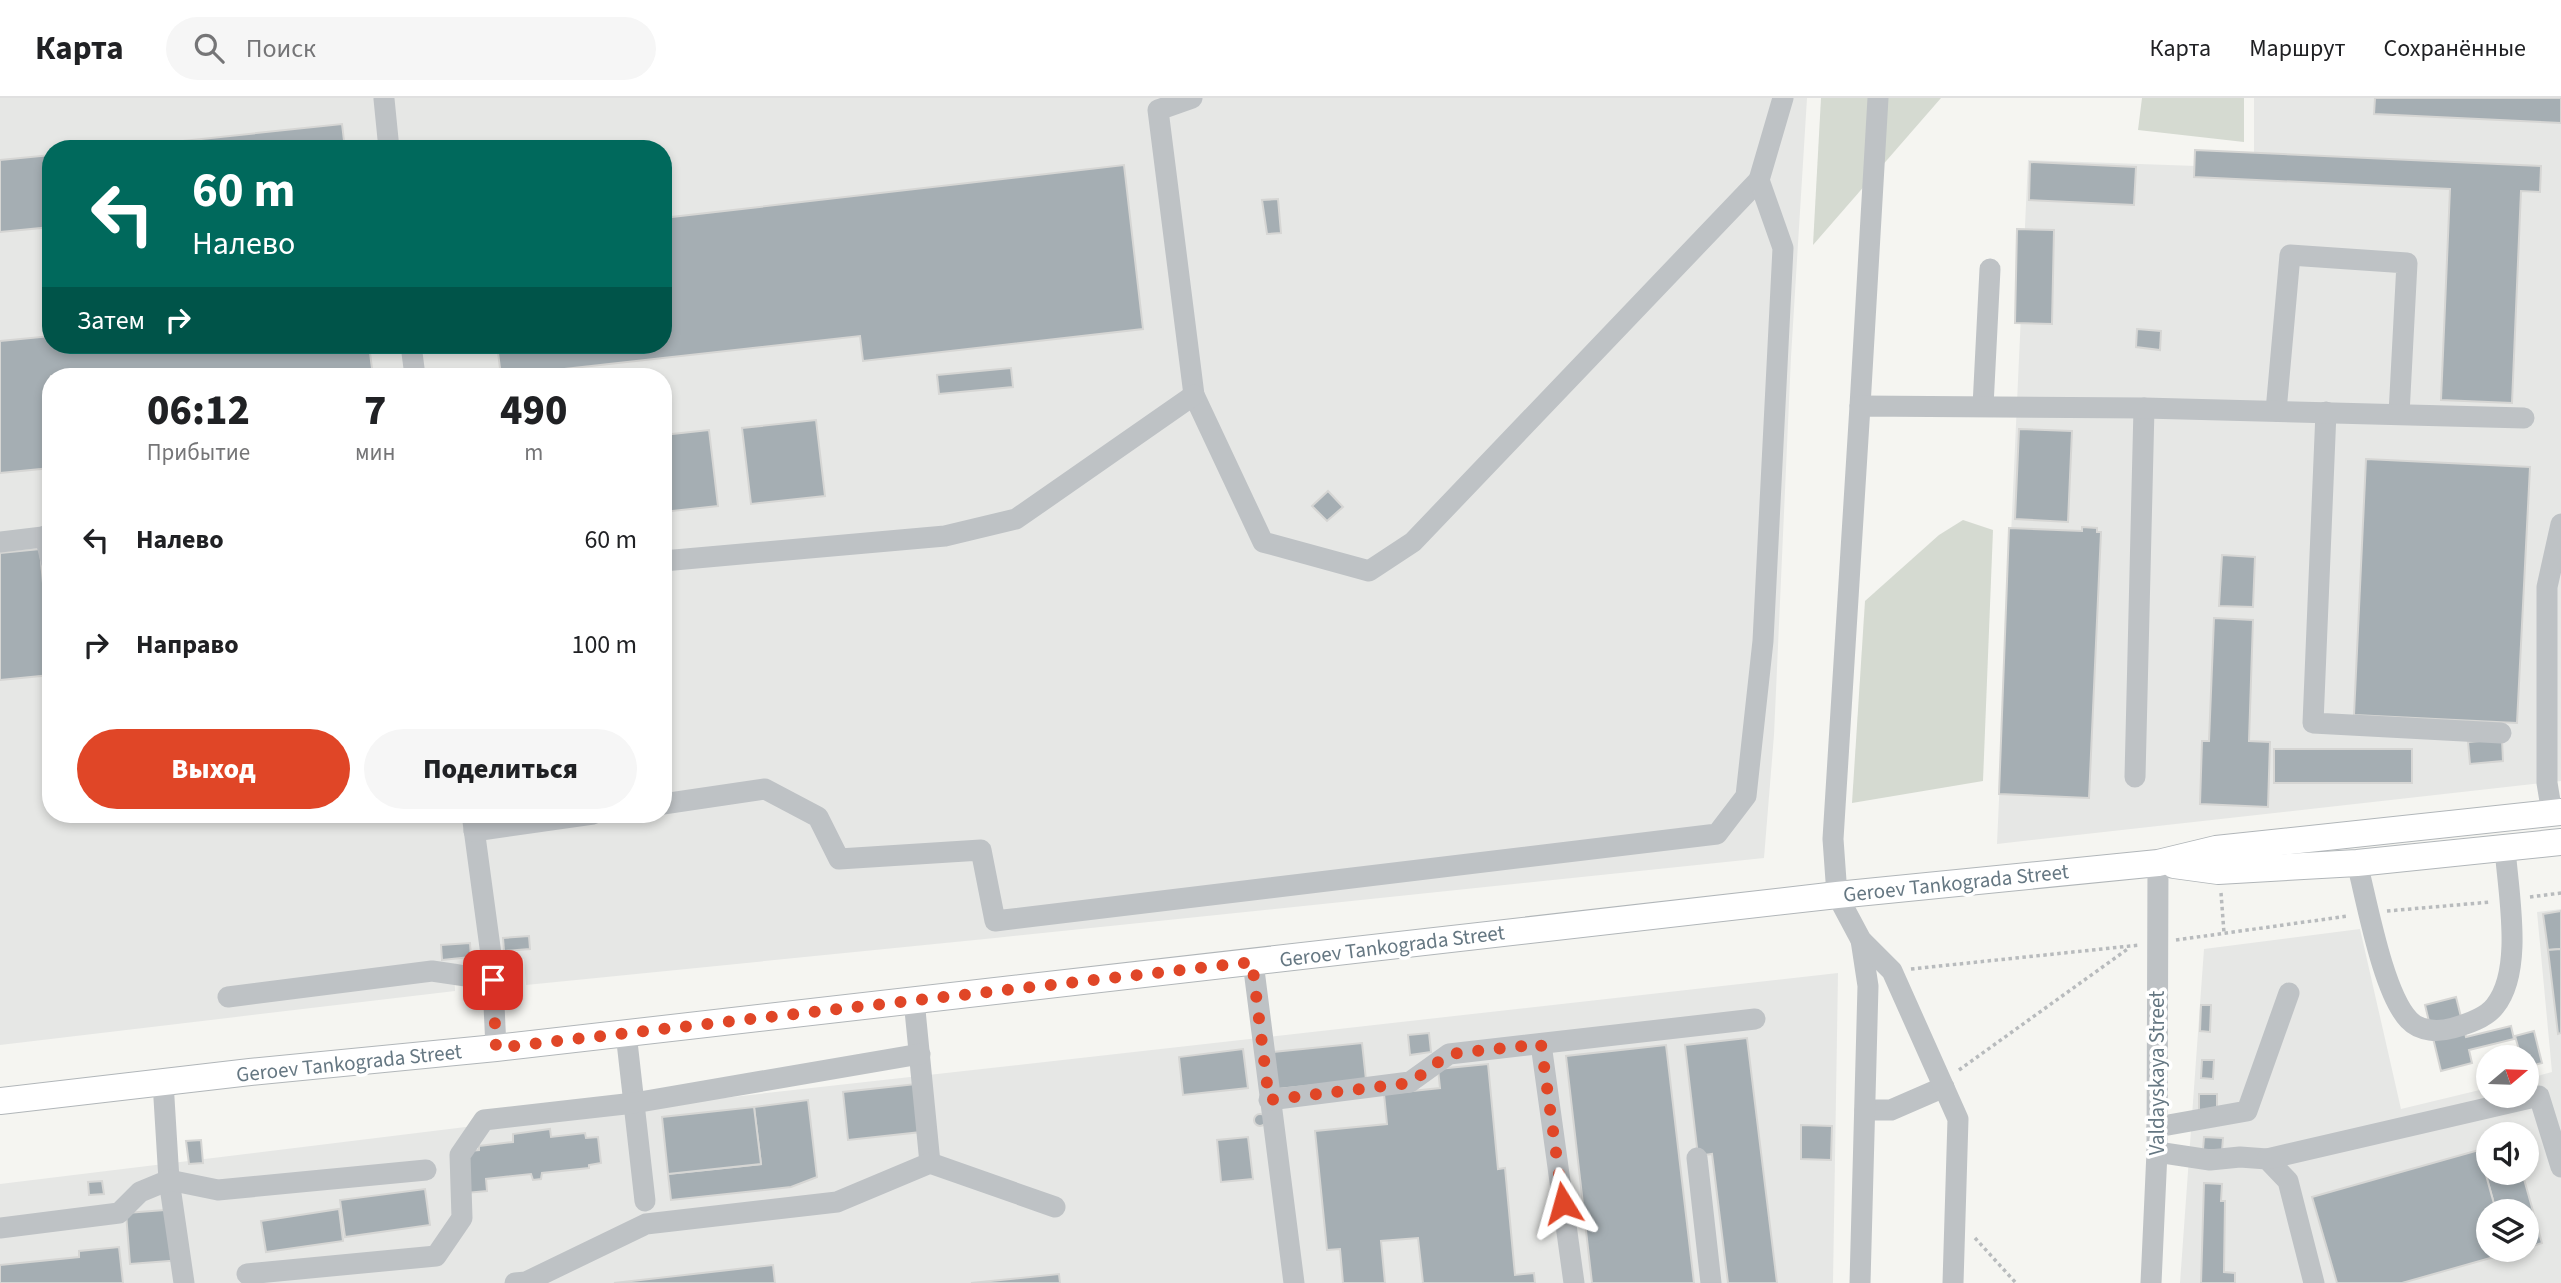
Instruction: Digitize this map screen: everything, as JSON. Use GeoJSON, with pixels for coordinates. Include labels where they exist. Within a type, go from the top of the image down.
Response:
{"type":"FeatureCollection","features":[{"type":"Feature","properties":{"kind":"main road","name":"Geroev Tankograda Street"},"geometry":{"type":"LineString","coordinates":[[0,1101],[496,1048],[1837,895],[2158,863],[2216,849],[2556,812]]}},
{"type":"Feature","properties":{"kind":"main road","name":"Geroev Tankograda Street"},"geometry":{"type":"LineString","coordinates":[[2158,863],[2218,871],[2357,863],[2561,842]]}},
{"type":"Feature","properties":{"kind":"street"},"geometry":{"type":"LineString","coordinates":[[1192,98],[1158,110],[1194,395],[1263,542],[1369,571],[1413,542],[1759,180],[1783,98]]}},
{"type":"Feature","properties":{"kind":"street"},"geometry":{"type":"LineString","coordinates":[[1878,98],[1833,839],[1837,895],[1861,940],[1892,971],[1958,1119],[1953,1283]]}},
{"type":"Feature","properties":{"kind":"street"},"geometry":{"type":"LineString","coordinates":[[384,99],[388,140]]}},
{"type":"Feature","properties":{"kind":"street"},"geometry":{"type":"LineString","coordinates":[[672,803],[765,789],[818,817],[839,859],[981,850],[995,921],[1717,834],[1746,796],[1763,640],[1783,248],[1759,180]]}},
{"type":"Feature","properties":{"kind":"street"},"geometry":{"type":"LineString","coordinates":[[2276,411],[2290,255],[2407,263],[2399,414]]}},
{"type":"Feature","properties":{"kind":"street"},"geometry":{"type":"LineString","coordinates":[[1983,406],[1990,269]]}},
{"type":"Feature","properties":{"kind":"street"},"geometry":{"type":"LineString","coordinates":[[672,560],[946,536],[1016,519],[1194,395]]}},
{"type":"Feature","properties":{"kind":"street"},"geometry":{"type":"LineString","coordinates":[[1860,405],[2144,408],[2524,418]]}},
{"type":"Feature","properties":{"kind":"street"},"geometry":{"type":"LineString","coordinates":[[2136,777],[2144,408]]}},
{"type":"Feature","properties":{"kind":"street"},"geometry":{"type":"LineString","coordinates":[[2326,412],[2313,723],[2501,733]]}},
{"type":"Feature","properties":{"kind":"street"},"geometry":{"type":"LineString","coordinates":[[2556,812],[2547,783],[2547,587],[2561,524]]}},
{"type":"Feature","properties":{"kind":"street"},"geometry":{"type":"LineString","coordinates":[[0,541],[42,537]]}},
{"type":"Feature","properties":{"kind":"street"},"geometry":{"type":"LineString","coordinates":[[473,823],[493,980],[496,1048]]}},
{"type":"Feature","properties":{"kind":"street"},"geometry":{"type":"LineString","coordinates":[[2357,863],[2392,996],[2409,1021],[2425,1030],[2446,1030],[2470,1024],[2495,1006],[2510,972],[2512,935],[2505,848]]}},
{"type":"Feature","properties":{"kind":"street","name":"Valdayskaya Street"},"geometry":{"type":"LineString","coordinates":[[2151,1283],[2157,1152],[2158,863]]}},
{"type":"Feature","properties":{"kind":"street"},"geometry":{"type":"LineString","coordinates":[[1860,1283],[1868,986],[1861,940]]}},
{"type":"Feature","properties":{"kind":"street"},"geometry":{"type":"LineString","coordinates":[[1252,962],[1294,1283]]}},
{"type":"Feature","properties":{"kind":"street"},"geometry":{"type":"LineString","coordinates":[[228,997],[432,971],[493,980]]}},
{"type":"Feature","properties":{"kind":"street"},"geometry":{"type":"LineString","coordinates":[[2157,1127],[2247,1111],[2289,993]]}},
{"type":"Feature","properties":{"kind":"street"},"geometry":{"type":"LineString","coordinates":[[914,1000],[930,1163]]}},
{"type":"Feature","properties":{"kind":"street"},"geometry":{"type":"LineString","coordinates":[[1269,1100],[1410,1083],[1449,1054],[1755,1019]]}},
{"type":"Feature","properties":{"kind":"street"},"geometry":{"type":"LineString","coordinates":[[626,1033],[645,1201]]}},
{"type":"Feature","properties":{"kind":"street"},"geometry":{"type":"LineString","coordinates":[[1541,1044],[1574,1283]]}},
{"type":"Feature","properties":{"kind":"street"},"geometry":{"type":"LineString","coordinates":[[247,1274],[436,1256],[462,1218],[460,1155],[484,1120],[634,1103],[920,1054]]}},
{"type":"Feature","properties":{"kind":"street"},"geometry":{"type":"LineString","coordinates":[[163,1082],[169,1180],[184,1283]]}},
{"type":"Feature","properties":{"kind":"street"},"geometry":{"type":"LineString","coordinates":[[1865,1110],[1891,1110],[1943,1084]]}},
{"type":"Feature","properties":{"kind":"street"},"geometry":{"type":"LineString","coordinates":[[2157,1152],[2210,1160],[2240,1157],[2267,1159],[2539,1096],[2561,1167]]}},
{"type":"Feature","properties":{"kind":"street"},"geometry":{"type":"LineString","coordinates":[[1698,1158],[1711,1283]]}},
{"type":"Feature","properties":{"kind":"street"},"geometry":{"type":"LineString","coordinates":[[2267,1159],[2288,1181],[2314,1283]]}},
{"type":"Feature","properties":{"kind":"street"},"geometry":{"type":"LineString","coordinates":[[515,1283],[526,1282],[646,1224],[837,1202],[930,1163],[1055,1207]]}},
{"type":"Feature","properties":{"kind":"street"},"geometry":{"type":"LineString","coordinates":[[0,1228],[119,1213],[139,1192],[169,1180],[218,1190],[426,1170]]}},
{"type":"Feature","properties":{"kind":"path"},"geometry":{"type":"LineString","coordinates":[[1892,971],[2158,944]]}},
{"type":"Feature","properties":{"kind":"path"},"geometry":{"type":"LineString","coordinates":[[1943,1084],[2130,946]]}},
{"type":"Feature","properties":{"kind":"path"},"geometry":{"type":"LineString","coordinates":[[1955,1216],[2016,1283]]}},
{"type":"Feature","properties":{"kind":"shaded area"},"geometry":{"type":"Polygon","coordinates":[[[0,98],[1807,98],[1791,357],[1774,735],[1764,858],[526,985],[524,959],[454,965],[455,991],[0,1045],[0,98]]]}},
{"type":"Feature","properties":{"kind":"shaded area"},"geometry":{"type":"Polygon","coordinates":[[[1821,98],[1941,98],[1813,245],[1821,98]]]}},
{"type":"Feature","properties":{"kind":"shaded area"},"geometry":{"type":"Polygon","coordinates":[[[2142,98],[2244,98],[2244,142],[2138,130],[2142,98]]]}},
{"type":"Feature","properties":{"kind":"shaded area"},"geometry":{"type":"Polygon","coordinates":[[[2254,98],[2561,98],[2561,781],[1997,844],[2028,160],[2254,168],[2254,98]]]}},
{"type":"Feature","properties":{"kind":"shaded area"},"geometry":{"type":"Polygon","coordinates":[[[1963,520],[1993,530],[1983,781],[1852,803],[1865,601],[1939,535],[1963,520]]]}},
{"type":"Feature","properties":{"kind":"shaded area"},"geometry":{"type":"Polygon","coordinates":[[[2561,909],[2561,1283],[2180,1283],[2204,949],[2360,929],[2401,1109],[2476,1091],[2476,1108],[2539,1108],[2539,1076],[2552,1072],[2537,912],[2561,909]]]}},
{"type":"Feature","properties":{"kind":"shaded area"},"geometry":{"type":"Polygon","coordinates":[[[1838,973],[1833,1283],[0,1283],[0,1184],[482,1125],[1838,973]]]}},
{"type":"Feature","properties":{"kind":"building"},"geometry":{"type":"Polygon","coordinates":[[[2375,98],[2561,98],[2561,123],[2374,114],[2375,98]]]}},
{"type":"Feature","properties":{"kind":"building"},"geometry":{"type":"Polygon","coordinates":[[[342,124],[344,140],[192,140],[342,124]]]}},
{"type":"Feature","properties":{"kind":"building"},"geometry":{"type":"Polygon","coordinates":[[[2195,150],[2541,166],[2540,192],[2521,191],[2512,403],[2441,400],[2450,189],[2194,177],[2195,150]]]}},
{"type":"Feature","properties":{"kind":"building"},"geometry":{"type":"Polygon","coordinates":[[[42,156],[42,228],[0,232],[0,160],[42,156]]]}},
{"type":"Feature","properties":{"kind":"building"},"geometry":{"type":"Polygon","coordinates":[[[2030,162],[2136,167],[2134,205],[2029,200],[2030,162]]]}},
{"type":"Feature","properties":{"kind":"building"},"geometry":{"type":"Polygon","coordinates":[[[1124,165],[1143,329],[863,361],[860,336],[573,368],[500,368],[498,354],[672,354],[672,217],[1124,165]]]}},
{"type":"Feature","properties":{"kind":"building"},"geometry":{"type":"Polygon","coordinates":[[[1278,199],[1281,233],[1267,234],[1262,200],[1278,199]]]}},
{"type":"Feature","properties":{"kind":"building"},"geometry":{"type":"Polygon","coordinates":[[[2017,229],[2054,230],[2052,324],[2015,323],[2017,229]]]}},
{"type":"Feature","properties":{"kind":"building"},"geometry":{"type":"Polygon","coordinates":[[[2137,329],[2161,331],[2160,350],[2136,347],[2137,329]]]}},
{"type":"Feature","properties":{"kind":"building"},"geometry":{"type":"Polygon","coordinates":[[[42,337],[42,354],[370,354],[372,368],[42,368],[42,469],[0,473],[0,341],[42,337]]]}},
{"type":"Feature","properties":{"kind":"building"},"geometry":{"type":"Polygon","coordinates":[[[1011,368],[1013,387],[939,394],[937,375],[1011,368]]]}},
{"type":"Feature","properties":{"kind":"building"},"geometry":{"type":"Polygon","coordinates":[[[816,420],[825,496],[751,504],[742,428],[816,420]]]}},
{"type":"Feature","properties":{"kind":"building"},"geometry":{"type":"Polygon","coordinates":[[[2019,429],[2072,431],[2068,522],[2015,519],[2019,429]]]}},
{"type":"Feature","properties":{"kind":"building"},"geometry":{"type":"Polygon","coordinates":[[[709,430],[718,506],[672,511],[672,434],[709,430]]]}},
{"type":"Feature","properties":{"kind":"building"},"geometry":{"type":"Polygon","coordinates":[[[2366,459],[2530,467],[2517,723],[2354,715],[2366,459]]]}},
{"type":"Feature","properties":{"kind":"building"},"geometry":{"type":"Polygon","coordinates":[[[1328,491],[1343,507],[1327,521],[1312,506],[1328,491]]]}},
{"type":"Feature","properties":{"kind":"building"},"geometry":{"type":"Polygon","coordinates":[[[2082,527],[2097,528],[2097,532],[2101,532],[2089,798],[1999,794],[2009,528],[2082,531],[2082,527]]]}},
{"type":"Feature","properties":{"kind":"building"},"geometry":{"type":"Polygon","coordinates":[[[40,549],[42,676],[0,680],[0,553],[40,549]]]}},
{"type":"Feature","properties":{"kind":"building"},"geometry":{"type":"Polygon","coordinates":[[[2222,555],[2255,557],[2253,607],[2219,606],[2222,555]]]}},
{"type":"Feature","properties":{"kind":"building"},"geometry":{"type":"Polygon","coordinates":[[[2214,618],[2253,620],[2249,741],[2270,742],[2268,807],[2200,804],[2202,741],[2209,741],[2214,618]]]}},
{"type":"Feature","properties":{"kind":"building"},"geometry":{"type":"Polygon","coordinates":[[[2502,739],[2503,761],[2470,764],[2468,742],[2502,739]]]}},
{"type":"Feature","properties":{"kind":"building"},"geometry":{"type":"Polygon","coordinates":[[[2274,749],[2412,749],[2412,783],[2274,783],[2274,749]]]}},
{"type":"Feature","properties":{"kind":"building"},"geometry":{"type":"Polygon","coordinates":[[[2561,911],[2561,949],[2548,950],[2543,914],[2561,911]]]}},
{"type":"Feature","properties":{"kind":"building"},"geometry":{"type":"Polygon","coordinates":[[[529,936],[530,949],[504,951],[503,938],[529,936]]]}},
{"type":"Feature","properties":{"kind":"building"},"geometry":{"type":"Polygon","coordinates":[[[470,943],[471,957],[442,960],[441,945],[470,943]]]}},
{"type":"Feature","properties":{"kind":"building"},"geometry":{"type":"Polygon","coordinates":[[[2561,949],[2561,1033],[2558,1034],[2548,950],[2561,949]]]}},
{"type":"Feature","properties":{"kind":"building"},"geometry":{"type":"Polygon","coordinates":[[[2456,997],[2466,1037],[2511,1026],[2514,1039],[2476,1045],[2476,1048],[2469,1050],[2472,1063],[2441,1071],[2425,1005],[2456,997]]]}},
{"type":"Feature","properties":{"kind":"building"},"geometry":{"type":"Polygon","coordinates":[[[2201,1005],[2211,1005],[2210,1032],[2200,1031],[2201,1005]]]}},
{"type":"Feature","properties":{"kind":"building"},"geometry":{"type":"Polygon","coordinates":[[[2534,1031],[2538,1045],[2518,1045],[2515,1036],[2534,1031]]]}},
{"type":"Feature","properties":{"kind":"building"},"geometry":{"type":"Polygon","coordinates":[[[1429,1033],[1431,1052],[1410,1055],[1408,1035],[1429,1033]]]}},
{"type":"Feature","properties":{"kind":"building"},"geometry":{"type":"Polygon","coordinates":[[[1747,1038],[1777,1283],[1728,1283],[1712,1154],[1698,1156],[1685,1045],[1747,1038]]]}},
{"type":"Feature","properties":{"kind":"building"},"geometry":{"type":"Polygon","coordinates":[[[1362,1043],[1366,1080],[1277,1089],[1273,1052],[1362,1043]]]}},
{"type":"Feature","properties":{"kind":"building"},"geometry":{"type":"Polygon","coordinates":[[[1666,1045],[1694,1283],[1592,1283],[1566,1056],[1666,1045]]]}},
{"type":"Feature","properties":{"kind":"building"},"geometry":{"type":"Polygon","coordinates":[[[1243,1049],[1248,1088],[1183,1095],[1179,1057],[1243,1049]]]}},
{"type":"Feature","properties":{"kind":"building"},"geometry":{"type":"Polygon","coordinates":[[[2202,1060],[2214,1060],[2213,1079],[2201,1078],[2202,1060]]]}},
{"type":"Feature","properties":{"kind":"building"},"geometry":{"type":"Polygon","coordinates":[[[1488,1064],[1498,1169],[1505,1168],[1515,1275],[1534,1273],[1535,1283],[1423,1283],[1418,1238],[1381,1241],[1385,1283],[1343,1283],[1340,1249],[1327,1250],[1315,1131],[1387,1124],[1384,1094],[1440,1088],[1438,1069],[1488,1064]]]}},
{"type":"Feature","properties":{"kind":"building"},"geometry":{"type":"Polygon","coordinates":[[[916,1084],[921,1132],[848,1140],[843,1092],[916,1084]]]}},
{"type":"Feature","properties":{"kind":"building"},"geometry":{"type":"Polygon","coordinates":[[[2199,1094],[2217,1094],[2217,1110],[2199,1110],[2199,1094]]]}},
{"type":"Feature","properties":{"kind":"building"},"geometry":{"type":"Polygon","coordinates":[[[808,1100],[817,1177],[791,1187],[671,1200],[668,1174],[761,1164],[754,1107],[808,1100]]]}},
{"type":"Feature","properties":{"kind":"building"},"geometry":{"type":"Polygon","coordinates":[[[754,1107],[761,1164],[668,1174],[662,1117],[754,1107]]]}},
{"type":"Feature","properties":{"kind":"building"},"geometry":{"type":"Polygon","coordinates":[[[1260,1114],[1266,1120],[1260,1126],[1254,1120],[1260,1114]]]}},
{"type":"Feature","properties":{"kind":"building"},"geometry":{"type":"Polygon","coordinates":[[[1801,1125],[1832,1126],[1831,1160],[1801,1159],[1801,1125]]]}},
{"type":"Feature","properties":{"kind":"building"},"geometry":{"type":"Polygon","coordinates":[[[550,1129],[551,1137],[585,1133],[586,1138],[598,1137],[601,1163],[589,1165],[589,1168],[542,1173],[541,1179],[533,1180],[531,1174],[486,1179],[487,1191],[466,1193],[468,1151],[479,1150],[479,1146],[513,1142],[513,1134],[550,1129]]]}},
{"type":"Feature","properties":{"kind":"building"},"geometry":{"type":"Polygon","coordinates":[[[1248,1137],[1253,1179],[1221,1182],[1217,1140],[1248,1137]]]}},
{"type":"Feature","properties":{"kind":"building"},"geometry":{"type":"Polygon","coordinates":[[[2204,1137],[2223,1138],[2222,1151],[2203,1150],[2204,1137]]]}},
{"type":"Feature","properties":{"kind":"building"},"geometry":{"type":"Polygon","coordinates":[[[201,1140],[203,1163],[189,1164],[186,1141],[201,1140]]]}},
{"type":"Feature","properties":{"kind":"building"},"geometry":{"type":"Polygon","coordinates":[[[2476,1151],[2476,1185],[2489,1185],[2493,1199],[2476,1199],[2476,1262],[2402,1283],[2337,1283],[2312,1197],[2476,1151]]]}},
{"type":"Feature","properties":{"kind":"building"},"geometry":{"type":"Polygon","coordinates":[[[102,1181],[104,1194],[89,1195],[88,1182],[102,1181]]]}},
{"type":"Feature","properties":{"kind":"building"},"geometry":{"type":"Polygon","coordinates":[[[2204,1183],[2222,1184],[2221,1201],[2225,1201],[2224,1272],[2235,1273],[2235,1283],[2201,1283],[2204,1183]]]}},
{"type":"Feature","properties":{"kind":"building"},"geometry":{"type":"Polygon","coordinates":[[[2489,1185],[2526,1185],[2530,1199],[2493,1199],[2489,1185]]]}},
{"type":"Feature","properties":{"kind":"building"},"geometry":{"type":"Polygon","coordinates":[[[425,1189],[430,1225],[345,1237],[340,1200],[425,1189]]]}},
{"type":"Feature","properties":{"kind":"building"},"geometry":{"type":"Polygon","coordinates":[[[178,1209],[182,1260],[130,1264],[126,1213],[178,1209]]]}},
{"type":"Feature","properties":{"kind":"building"},"geometry":{"type":"Polygon","coordinates":[[[339,1209],[343,1241],[266,1252],[261,1221],[339,1209]]]}},
{"type":"Feature","properties":{"kind":"building"},"geometry":{"type":"Polygon","coordinates":[[[119,1247],[123,1283],[0,1283],[0,1265],[79,1257],[79,1251],[119,1247]]]}},
{"type":"Feature","properties":{"kind":"building"},"geometry":{"type":"Polygon","coordinates":[[[773,1265],[775,1283],[614,1283],[773,1265]]]}},
{"type":"Feature","properties":{"kind":"building"},"geometry":{"type":"Polygon","coordinates":[[[1059,1274],[1060,1283],[971,1283],[1059,1274]]]}},
{"type":"Feature","properties":{"kind":"route"},"geometry":{"type":"LineString","coordinates":[[493,980],[496,1048],[1252,962],[1269,1100],[1410,1083],[1449,1054],[1541,1044],[1563,1203]]}}]}
